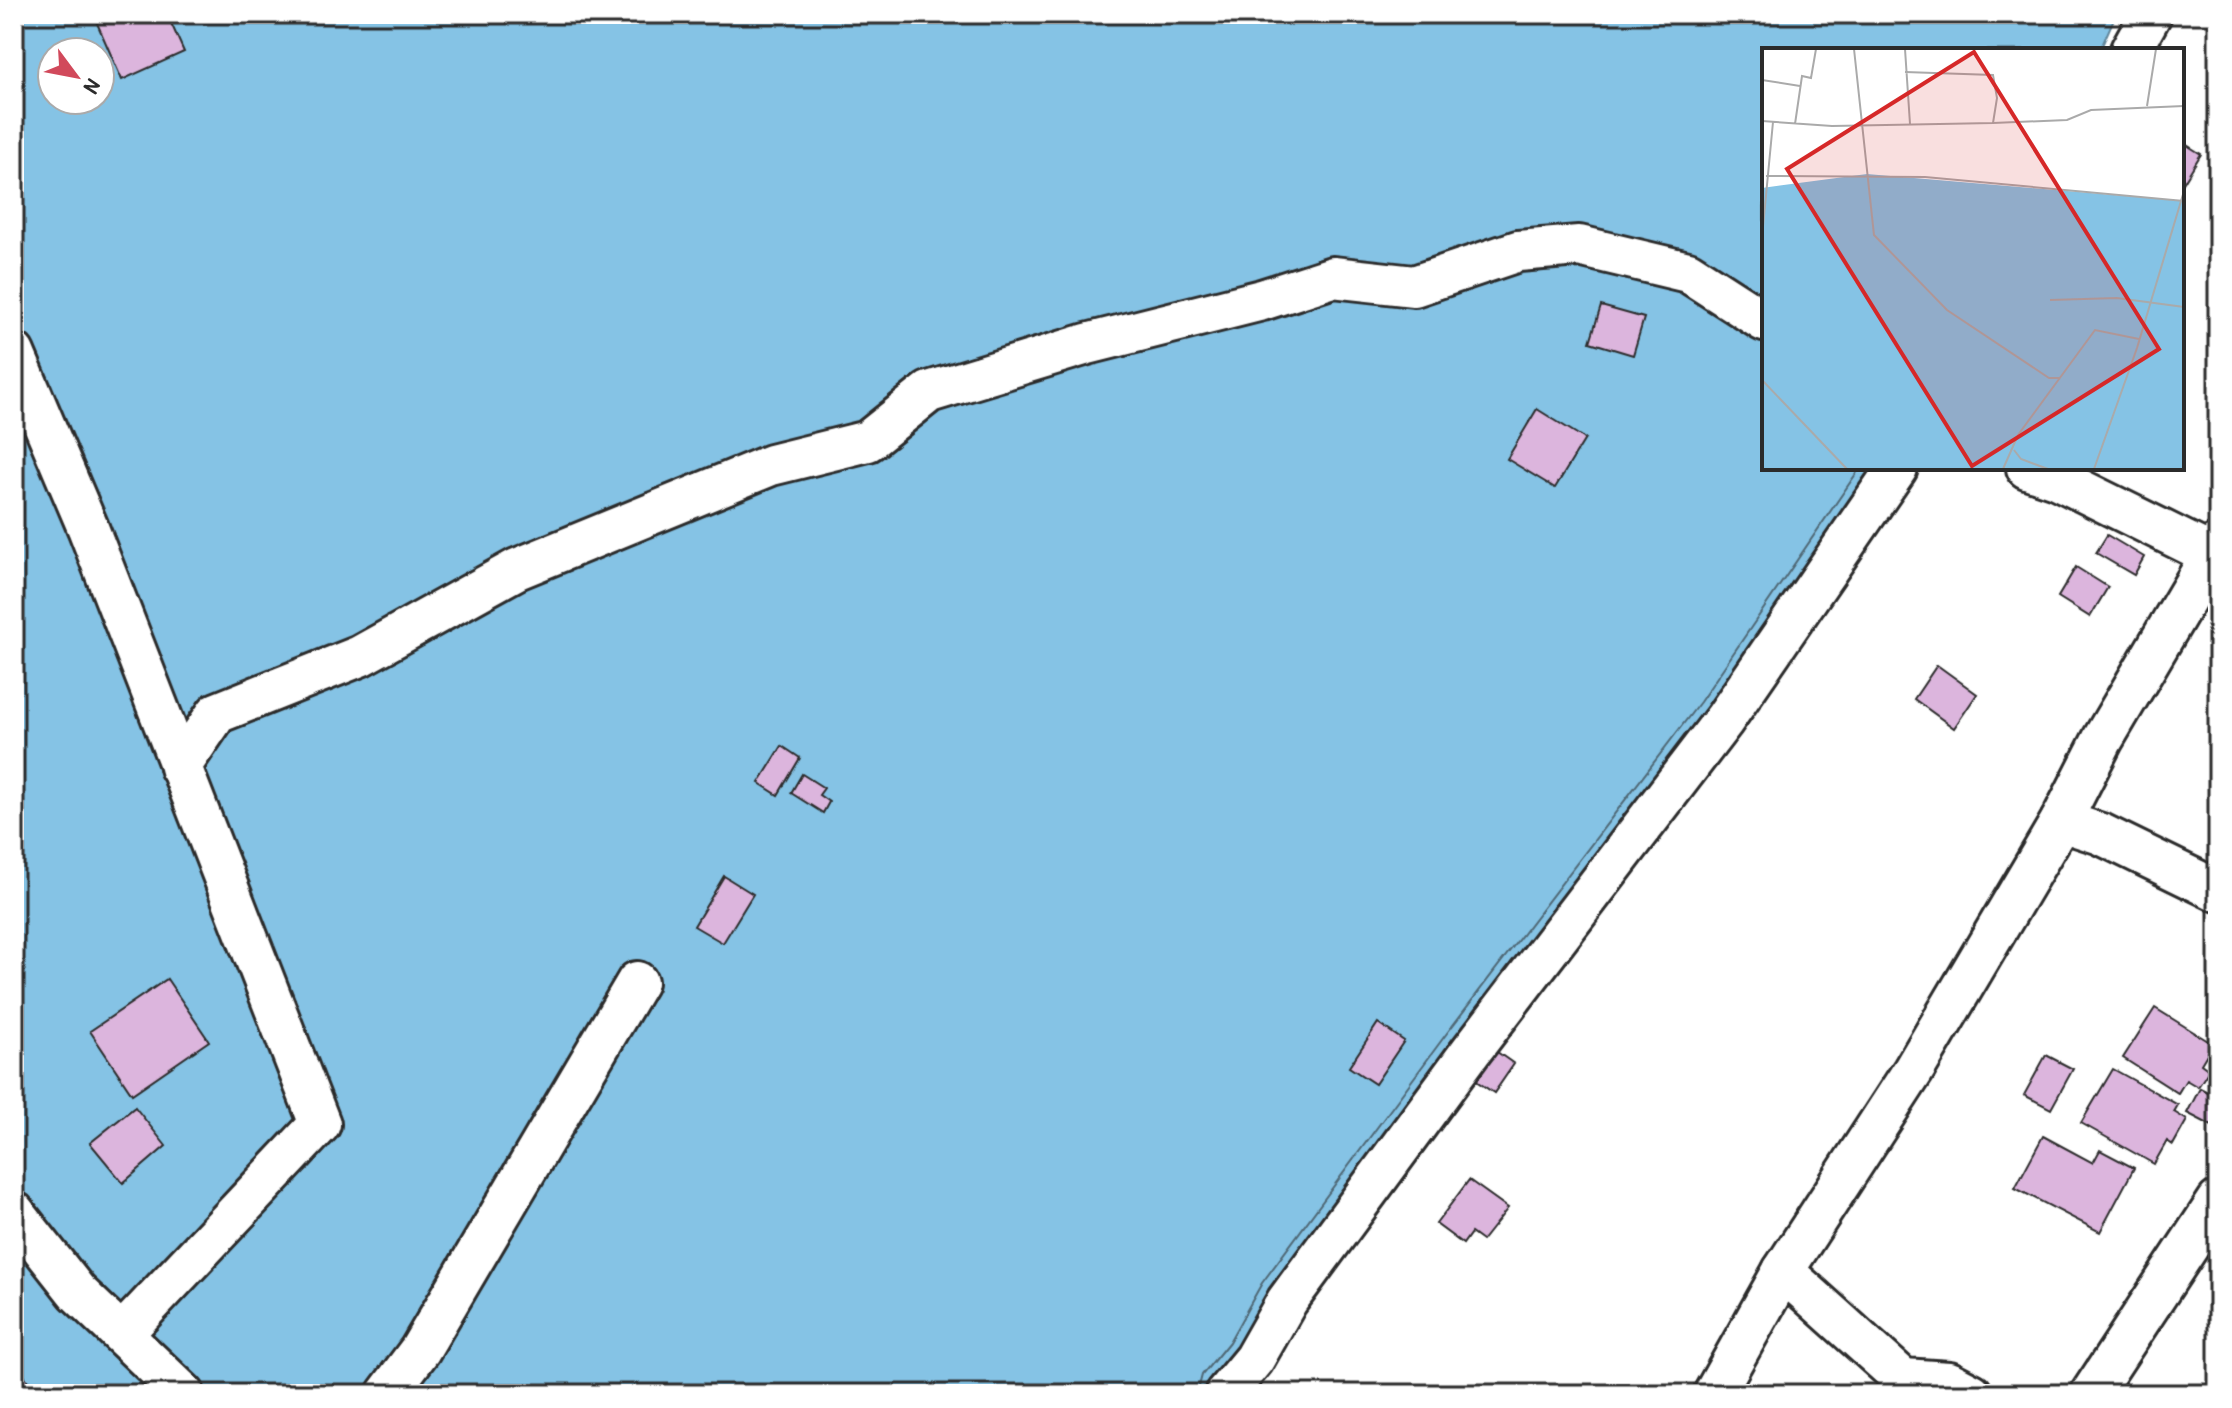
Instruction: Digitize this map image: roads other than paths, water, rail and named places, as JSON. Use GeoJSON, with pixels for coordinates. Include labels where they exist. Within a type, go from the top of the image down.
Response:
{"type":"FeatureCollection","features":[{"type":"Feature","properties":{"kind":"street"},"geometry":{"type":"LineString","coordinates":[[2132,48],[2151,14]]}},
{"type":"Feature","properties":{"kind":"street"},"geometry":{"type":"LineString","coordinates":[[180,767],[217,713],[360,656],[517,569],[771,465],[868,441],[929,392],[1087,344],[1262,300],[1333,277],[1414,286],[1518,251],[1579,246],[1688,272],[1762,320]]}},
{"type":"Feature","properties":{"kind":"street"},"geometry":{"type":"LineString","coordinates":[[14,353],[88,528],[320,1124],[122,1334]]}},
{"type":"Feature","properties":{"kind":"street"},"geometry":{"type":"LineString","coordinates":[[1225,1394],[1254,1359],[1287,1301],[1471,1051],[1724,720],[1896,470]]}},
{"type":"Feature","properties":{"kind":"street"},"geometry":{"type":"LineString","coordinates":[[1714,1394],[1783,1271],[1913,1071],[2061,821],[2103,739],[2216,553],[2033,470]]}},
{"type":"Feature","properties":{"kind":"street"},"geometry":{"type":"LineString","coordinates":[[2061,821],[2101,834],[2218,891]]}},
{"type":"Feature","properties":{"kind":"street"},"geometry":{"type":"LineString","coordinates":[[387,1394],[420,1350],[637,982]]}},
{"type":"Feature","properties":{"kind":"street"},"geometry":{"type":"LineString","coordinates":[[2091,1394],[2218,1201]]}},
{"type":"Feature","properties":{"kind":"street"},"geometry":{"type":"LineString","coordinates":[[14,1212],[77,1292],[184,1394]]}},
{"type":"Feature","properties":{"kind":"street"},"geometry":{"type":"LineString","coordinates":[[1783,1271],[1903,1379],[1949,1382],[1972,1394]]}},
{"type":"Feature","properties":{"kind":"water"},"geometry":{"type":"Polygon","coordinates":[[[14,14],[2116,14],[2101,48],[1762,48],[1762,470],[1896,470],[1225,1394],[14,1394],[14,14]]]}}]}
